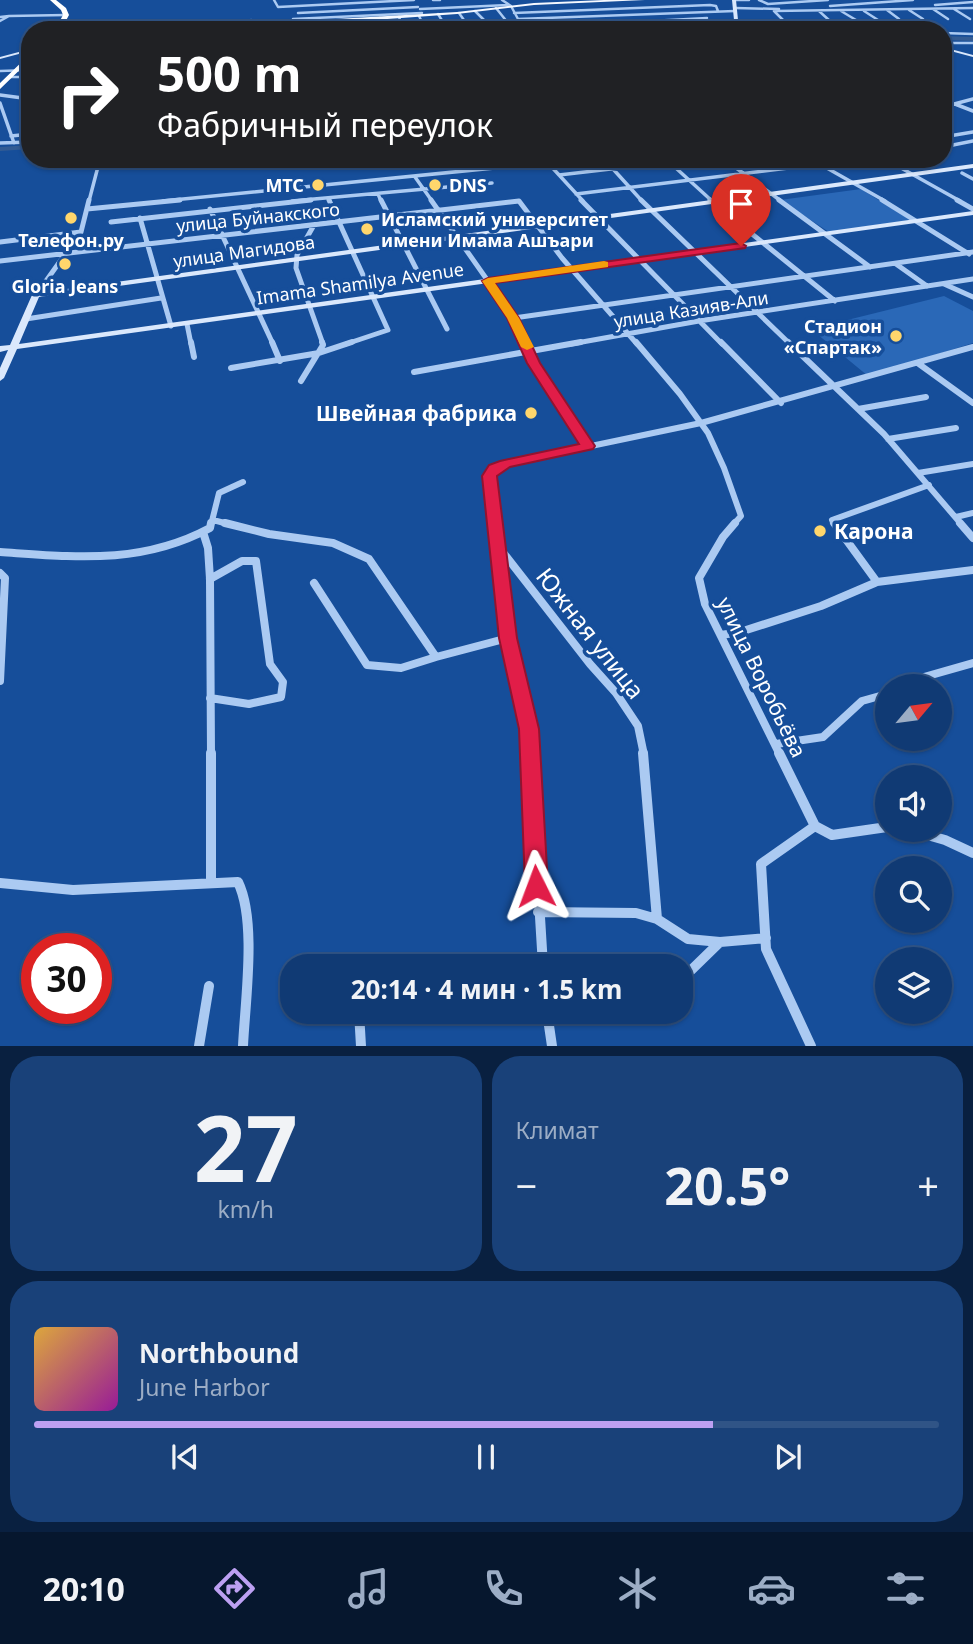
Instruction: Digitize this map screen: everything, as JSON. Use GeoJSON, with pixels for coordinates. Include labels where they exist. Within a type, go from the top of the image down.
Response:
{"type":"FeatureCollection","features":[{"type":"Feature","properties":{"kind":"highway"},"geometry":{"type":"LineString","coordinates":[[53,0],[64,9],[66,15],[63,21]]}},
{"type":"Feature","properties":{"kind":"highway"},"geometry":{"type":"LineString","coordinates":[[0,87],[21,67]]}},
{"type":"Feature","properties":{"kind":"main road"},"geometry":{"type":"LineString","coordinates":[[342,21],[399,17],[420,12],[460,13],[510,6],[643,0]]}},
{"type":"Feature","properties":{"kind":"main road"},"geometry":{"type":"LineString","coordinates":[[734,0],[736,21]]}},
{"type":"Feature","properties":{"kind":"main road"},"geometry":{"type":"LineString","coordinates":[[234,21],[304,21]]}},
{"type":"Feature","properties":{"kind":"main road"},"geometry":{"type":"LineString","coordinates":[[952,49],[973,56]]}},
{"type":"Feature","properties":{"kind":"main road"},"geometry":{"type":"LineString","coordinates":[[0,58],[19,52]]}},
{"type":"Feature","properties":{"kind":"main road","name":"улица Магидова"},"geometry":{"type":"LineString","coordinates":[[36,295],[913,174],[973,168]]}},
{"type":"Feature","properties":{"kind":"main road","name":"улица Магидова"},"geometry":{"type":"LineString","coordinates":[[856,183],[962,173],[973,168]]}},
{"type":"Feature","properties":{"kind":"main road","name":"Imama Shamilya Avenue"},"geometry":{"type":"LineString","coordinates":[[0,349],[764,243],[973,211]]}},
{"type":"Feature","properties":{"kind":"main road"},"geometry":{"type":"LineString","coordinates":[[0,378],[36,295]]}},
{"type":"Feature","properties":{"kind":"street"},"geometry":{"type":"LineString","coordinates":[[274,0],[278,7],[414,0],[423,21]]}},
{"type":"Feature","properties":{"kind":"street"},"geometry":{"type":"LineString","coordinates":[[290,20],[307,0]]}},
{"type":"Feature","properties":{"kind":"street"},"geometry":{"type":"LineString","coordinates":[[433,0],[440,0]]}},
{"type":"Feature","properties":{"kind":"street"},"geometry":{"type":"LineString","coordinates":[[502,0],[510,6],[518,19],[783,9],[913,0]]}},
{"type":"Feature","properties":{"kind":"street"},"geometry":{"type":"LineString","coordinates":[[734,0],[749,0]]}},
{"type":"Feature","properties":{"kind":"street"},"geometry":{"type":"LineString","coordinates":[[759,0],[768,4],[828,0]]}},
{"type":"Feature","properties":{"kind":"street"},"geometry":{"type":"LineString","coordinates":[[875,0],[896,9],[973,8]]}},
{"type":"Feature","properties":{"kind":"street"},"geometry":{"type":"LineString","coordinates":[[607,1],[626,21]]}},
{"type":"Feature","properties":{"kind":"street"},"geometry":{"type":"LineString","coordinates":[[783,20],[775,11],[886,10],[973,2]]}},
{"type":"Feature","properties":{"kind":"street"},"geometry":{"type":"LineString","coordinates":[[514,13],[710,5],[716,6],[718,11]]}},
{"type":"Feature","properties":{"kind":"street"},"geometry":{"type":"LineString","coordinates":[[290,20],[510,6]]}},
{"type":"Feature","properties":{"kind":"street"},"geometry":{"type":"LineString","coordinates":[[496,8],[506,21]]}},
{"type":"Feature","properties":{"kind":"street"},"geometry":{"type":"LineString","coordinates":[[909,9],[923,19]]}},
{"type":"Feature","properties":{"kind":"street"},"geometry":{"type":"LineString","coordinates":[[932,9],[948,19]]}},
{"type":"Feature","properties":{"kind":"street"},"geometry":{"type":"LineString","coordinates":[[953,9],[970,19]]}},
{"type":"Feature","properties":{"kind":"street"},"geometry":{"type":"LineString","coordinates":[[804,21],[831,21],[818,10]]}},
{"type":"Feature","properties":{"kind":"street"},"geometry":{"type":"LineString","coordinates":[[841,10],[856,20]]}},
{"type":"Feature","properties":{"kind":"street"},"geometry":{"type":"LineString","coordinates":[[864,10],[878,20]]}},
{"type":"Feature","properties":{"kind":"street"},"geometry":{"type":"LineString","coordinates":[[886,10],[899,19]]}},
{"type":"Feature","properties":{"kind":"street"},"geometry":{"type":"LineString","coordinates":[[475,11],[485,21]]}},
{"type":"Feature","properties":{"kind":"street"},"geometry":{"type":"LineString","coordinates":[[298,13],[420,12]]}},
{"type":"Feature","properties":{"kind":"street"},"geometry":{"type":"LineString","coordinates":[[460,13],[465,21]]}},
{"type":"Feature","properties":{"kind":"street"},"geometry":{"type":"LineString","coordinates":[[438,14],[442,21]]}},
{"type":"Feature","properties":{"kind":"street"},"geometry":{"type":"LineString","coordinates":[[0,19],[9,16],[66,15]]}},
{"type":"Feature","properties":{"kind":"street"},"geometry":{"type":"LineString","coordinates":[[399,17],[401,21]]}},
{"type":"Feature","properties":{"kind":"street"},"geometry":{"type":"LineString","coordinates":[[647,21],[706,18]]}},
{"type":"Feature","properties":{"kind":"street"},"geometry":{"type":"LineString","coordinates":[[952,33],[973,34]]}},
{"type":"Feature","properties":{"kind":"street"},"geometry":{"type":"LineString","coordinates":[[952,45],[973,43]]}},
{"type":"Feature","properties":{"kind":"street"},"geometry":{"type":"LineString","coordinates":[[0,71],[18,70]]}},
{"type":"Feature","properties":{"kind":"street"},"geometry":{"type":"LineString","coordinates":[[10,77],[21,77]]}},
{"type":"Feature","properties":{"kind":"street"},"geometry":{"type":"LineString","coordinates":[[0,96],[21,98]]}},
{"type":"Feature","properties":{"kind":"street"},"geometry":{"type":"LineString","coordinates":[[952,105],[973,99]]}},
{"type":"Feature","properties":{"kind":"street"},"geometry":{"type":"LineString","coordinates":[[0,103],[15,143]]}},
{"type":"Feature","properties":{"kind":"street"},"geometry":{"type":"LineString","coordinates":[[955,104],[973,111]]}},
{"type":"Feature","properties":{"kind":"street"},"geometry":{"type":"LineString","coordinates":[[952,136],[973,132]]}},
{"type":"Feature","properties":{"kind":"street"},"geometry":{"type":"LineString","coordinates":[[11,136],[21,135]]}},
{"type":"Feature","properties":{"kind":"street"},"geometry":{"type":"LineString","coordinates":[[952,145],[973,141]]}},
{"type":"Feature","properties":{"kind":"street"},"geometry":{"type":"LineString","coordinates":[[0,144],[21,143]]}},
{"type":"Feature","properties":{"kind":"street"},"geometry":{"type":"LineString","coordinates":[[36,295],[81,232],[98,168]]}},
{"type":"Feature","properties":{"kind":"street"},"geometry":{"type":"LineString","coordinates":[[87,209],[502,168]]}},
{"type":"Feature","properties":{"kind":"street"},"geometry":{"type":"LineString","coordinates":[[553,168],[639,260],[781,403]]}},
{"type":"Feature","properties":{"kind":"street"},"geometry":{"type":"LineString","coordinates":[[559,175],[621,168]]}},
{"type":"Feature","properties":{"kind":"street"},"geometry":{"type":"LineString","coordinates":[[676,168],[714,203],[835,301]]}},
{"type":"Feature","properties":{"kind":"street"},"geometry":{"type":"LineString","coordinates":[[736,168],[870,267]]}},
{"type":"Feature","properties":{"kind":"street"},"geometry":{"type":"LineString","coordinates":[[576,194],[795,168]]}},
{"type":"Feature","properties":{"kind":"street"},"geometry":{"type":"LineString","coordinates":[[827,168],[971,254]]}},
{"type":"Feature","properties":{"kind":"street"},"geometry":{"type":"LineString","coordinates":[[902,168],[973,211]]}},
{"type":"Feature","properties":{"kind":"street"},"geometry":{"type":"LineString","coordinates":[[614,169],[652,212],[732,286],[888,439],[973,538]]}},
{"type":"Feature","properties":{"kind":"street"},"geometry":{"type":"LineString","coordinates":[[962,173],[973,179]]}},
{"type":"Feature","properties":{"kind":"street"},"geometry":{"type":"LineString","coordinates":[[415,177],[513,318],[534,363],[587,446]]}},
{"type":"Feature","properties":{"kind":"street"},"geometry":{"type":"LineString","coordinates":[[111,222],[210,209],[492,183]]}},
{"type":"Feature","properties":{"kind":"street"},"geometry":{"type":"LineString","coordinates":[[378,194],[429,289],[447,329]]}},
{"type":"Feature","properties":{"kind":"street"},"geometry":{"type":"LineString","coordinates":[[230,368],[319,353],[388,330],[328,198]]}},
{"type":"Feature","properties":{"kind":"street","name":"улица Буйнакского"},"geometry":{"type":"LineString","coordinates":[[0,261],[519,201]]}},
{"type":"Feature","properties":{"kind":"street","name":"улица Воробьёва"},"geometry":{"type":"LineString","coordinates":[[519,201],[537,227],[701,423],[731,484],[741,516],[723,537],[699,578],[705,604],[815,826]]}},
{"type":"Feature","properties":{"kind":"street"},"geometry":{"type":"LineString","coordinates":[[210,209],[280,361]]}},
{"type":"Feature","properties":{"kind":"street"},"geometry":{"type":"LineString","coordinates":[[140,218],[170,326]]}},
{"type":"Feature","properties":{"kind":"street"},"geometry":{"type":"LineString","coordinates":[[302,381],[323,345],[296,268],[297,259],[314,225]]}},
{"type":"Feature","properties":{"kind":"street"},"geometry":{"type":"LineString","coordinates":[[0,242],[81,232]]}},
{"type":"Feature","properties":{"kind":"street"},"geometry":{"type":"LineString","coordinates":[[513,318],[971,254]]}},
{"type":"Feature","properties":{"kind":"street"},"geometry":{"type":"LineString","coordinates":[[895,263],[927,286]]}},
{"type":"Feature","properties":{"kind":"street","name":"улица Казияв-Али"},"geometry":{"type":"LineString","coordinates":[[414,372],[699,321],[973,279]]}},
{"type":"Feature","properties":{"kind":"street"},"geometry":{"type":"LineString","coordinates":[[943,283],[973,297]]}},
{"type":"Feature","properties":{"kind":"street"},"geometry":{"type":"LineString","coordinates":[[26,319],[161,298]]}},
{"type":"Feature","properties":{"kind":"street"},"geometry":{"type":"LineString","coordinates":[[187,324],[194,357]]}},
{"type":"Feature","properties":{"kind":"street"},"geometry":{"type":"LineString","coordinates":[[542,954],[529,729],[508,638],[489,476],[495,468],[505,464],[701,423],[781,403],[973,346]]}},
{"type":"Feature","properties":{"kind":"street"},"geometry":{"type":"LineString","coordinates":[[919,364],[973,403]]}},
{"type":"Feature","properties":{"kind":"street"},"geometry":{"type":"LineString","coordinates":[[858,409],[926,397]]}},
{"type":"Feature","properties":{"kind":"street"},"geometry":{"type":"LineString","coordinates":[[888,439],[956,428]]}},
{"type":"Feature","properties":{"kind":"street"},"geometry":{"type":"LineString","coordinates":[[918,473],[973,464]]}},
{"type":"Feature","properties":{"kind":"street"},"geometry":{"type":"LineString","coordinates":[[0,552],[125,557],[182,542],[212,525],[215,500],[219,493],[243,482]]}},
{"type":"Feature","properties":{"kind":"street"},"geometry":{"type":"LineString","coordinates":[[877,582],[832,520],[929,485]]}},
{"type":"Feature","properties":{"kind":"street"},"geometry":{"type":"LineString","coordinates":[[956,517],[973,513]]}},
{"type":"Feature","properties":{"kind":"street"},"geometry":{"type":"LineString","coordinates":[[213,520],[268,534],[333,543],[369,559],[436,657]]}},
{"type":"Feature","properties":{"kind":"street"},"geometry":{"type":"LineString","coordinates":[[203,532],[208,548],[210,579],[211,882]]}},
{"type":"Feature","properties":{"kind":"street","name":"Южная улица"},"geometry":{"type":"LineString","coordinates":[[497,544],[616,693],[638,726],[645,761],[657,919]]}},
{"type":"Feature","properties":{"kind":"street"},"geometry":{"type":"LineString","coordinates":[[210,579],[242,561],[256,561],[270,664],[283,682],[281,697],[249,704],[210,698]]}},
{"type":"Feature","properties":{"kind":"street"},"geometry":{"type":"LineString","coordinates":[[721,635],[740,632],[821,607],[877,582],[973,570]]}},
{"type":"Feature","properties":{"kind":"street"},"geometry":{"type":"LineString","coordinates":[[0,573],[5,578],[0,681]]}},
{"type":"Feature","properties":{"kind":"street"},"geometry":{"type":"LineString","coordinates":[[314,583],[367,665],[401,668],[508,638]]}},
{"type":"Feature","properties":{"kind":"street"},"geometry":{"type":"LineString","coordinates":[[940,674],[973,663]]}},
{"type":"Feature","properties":{"kind":"street"},"geometry":{"type":"LineString","coordinates":[[776,744],[823,737],[862,701],[875,697]]}},
{"type":"Feature","properties":{"kind":"street"},"geometry":{"type":"LineString","coordinates":[[811,1045],[766,949],[761,864],[815,826],[832,835],[875,829]]}},
{"type":"Feature","properties":{"kind":"street"},"geometry":{"type":"LineString","coordinates":[[949,842],[973,853]]}},
{"type":"Feature","properties":{"kind":"street"},"geometry":{"type":"LineString","coordinates":[[0,883],[73,890],[231,881],[241,884],[248,917],[243,1045]]}},
{"type":"Feature","properties":{"kind":"street"},"geometry":{"type":"LineString","coordinates":[[538,912],[636,913],[657,919],[688,939],[720,942],[766,938]]}},
{"type":"Feature","properties":{"kind":"street"},"geometry":{"type":"LineString","coordinates":[[693,968],[720,942]]}},
{"type":"Feature","properties":{"kind":"street"},"geometry":{"type":"LineString","coordinates":[[199,1045],[209,985]]}},
{"type":"Feature","properties":{"kind":"street"},"geometry":{"type":"LineString","coordinates":[[360,1024],[361,1045]]}},
{"type":"Feature","properties":{"kind":"street"},"geometry":{"type":"LineString","coordinates":[[548,1024],[552,1045]]}},
{"type":"Feature","properties":{"kind":"shaded area"},"geometry":{"type":"Polygon","coordinates":[[[861,189],[910,220],[829,232],[780,200],[861,189]]]}},
{"type":"Feature","properties":{"kind":"shaded area","name":"Стадион «Спартак»"},"geometry":{"type":"Polygon","coordinates":[[[944,296],[973,311],[973,343],[868,376],[811,329],[944,296]]]}},
{"type":"Feature","properties":{"kind":"waterway"},"geometry":{"type":"LineString","coordinates":[[952,38],[973,39]]}},
{"type":"Feature","properties":{"kind":"waterway"},"geometry":{"type":"LineString","coordinates":[[0,149],[21,148]]}},
{"type":"Feature","properties":{"kind":"slow traffic"},"geometry":{"type":"LineString","coordinates":[[527,347],[513,318],[488,281],[604,265]]}},
{"type":"Feature","properties":{"kind":"place","name":"МТС"},"geometry":{"type":"Point","coordinates":[318,185]}},
{"type":"Feature","properties":{"kind":"place","name":"DNS"},"geometry":{"type":"Point","coordinates":[435,185]}},
{"type":"Feature","properties":{"kind":"place","name":"Телефон.ру"},"geometry":{"type":"Point","coordinates":[71,218]}},
{"type":"Feature","properties":{"kind":"place","name":"Исламский университет имени Имама Ашъари"},"geometry":{"type":"Point","coordinates":[367,229]}},
{"type":"Feature","properties":{"kind":"place","name":"Gloria Jeans"},"geometry":{"type":"Point","coordinates":[65,264]}},
{"type":"Feature","properties":{"kind":"place","name":"Стадион «Спартак»"},"geometry":{"type":"Point","coordinates":[896,336]}},
{"type":"Feature","properties":{"kind":"place","name":"Швейная фабрика"},"geometry":{"type":"Point","coordinates":[531,413]}},
{"type":"Feature","properties":{"kind":"place","name":"Карона"},"geometry":{"type":"Point","coordinates":[820,531]}},
{"type":"Feature","properties":{"kind":"route"},"geometry":{"type":"LineString","coordinates":[[536,886],[529,729],[508,638],[489,476],[495,468],[505,464],[587,446],[534,363],[513,318],[488,281],[741,246]]}}]}
